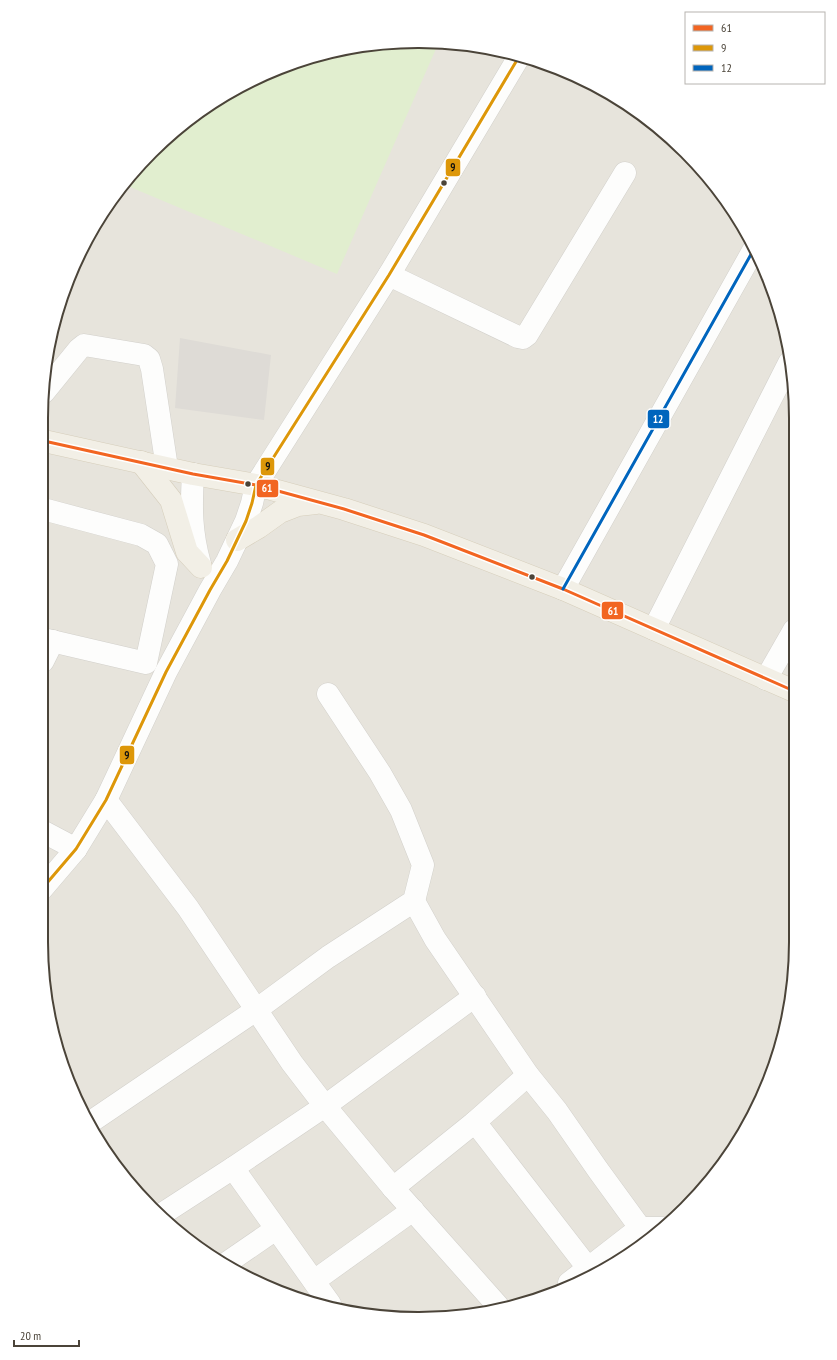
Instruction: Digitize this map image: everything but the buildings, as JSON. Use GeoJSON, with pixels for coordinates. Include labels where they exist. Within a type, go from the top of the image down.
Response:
{"type":"FeatureCollection","features":[{"type":"Feature","properties":{"kind":"main road"},"geometry":{"type":"LineString","coordinates":[[48,442],[193,474],[256,485],[424,535],[563,589],[789,689]]}},
{"type":"Feature","properties":{"kind":"main road"},"geometry":{"type":"LineString","coordinates":[[141,462],[171,500],[187,552],[201,567]]}},
{"type":"Feature","properties":{"kind":"main road"},"geometry":{"type":"LineString","coordinates":[[237,540],[280,512],[298,505],[316,503]]}},
{"type":"Feature","properties":{"kind":"street"},"geometry":{"type":"LineString","coordinates":[[48,882],[76,849],[106,800],[166,672],[237,540],[248,515],[256,485],[389,275],[516,62]]}},
{"type":"Feature","properties":{"kind":"street"},"geometry":{"type":"LineString","coordinates":[[389,275],[518,337],[523,338],[527,335],[625,173]]}},
{"type":"Feature","properties":{"kind":"street"},"geometry":{"type":"LineString","coordinates":[[563,589],[751,255]]}},
{"type":"Feature","properties":{"kind":"street"},"geometry":{"type":"LineString","coordinates":[[50,385],[79,348],[84,345],[144,355],[149,359],[152,369],[166,468]]}},
{"type":"Feature","properties":{"kind":"street"},"geometry":{"type":"LineString","coordinates":[[654,629],[786,369]]}},
{"type":"Feature","properties":{"kind":"street"},"geometry":{"type":"LineString","coordinates":[[193,474],[192,520],[194,543],[210,590]]}},
{"type":"Feature","properties":{"kind":"street"},"geometry":{"type":"LineString","coordinates":[[48,510],[141,535],[157,544],[167,564],[146,663]]}},
{"type":"Feature","properties":{"kind":"street"},"geometry":{"type":"LineString","coordinates":[[766,679],[789,639]]}},
{"type":"Feature","properties":{"kind":"street"},"geometry":{"type":"LineString","coordinates":[[48,640],[146,663],[166,672]]}},
{"type":"Feature","properties":{"kind":"street"},"geometry":{"type":"LineString","coordinates":[[94,1120],[256,1010],[328,957],[414,901],[423,865],[401,810],[380,773],[328,694]]}},
{"type":"Feature","properties":{"kind":"street"},"geometry":{"type":"LineString","coordinates":[[106,800],[188,908],[292,1063],[325,1106],[393,1188],[496,1304]]}},
{"type":"Feature","properties":{"kind":"street"},"geometry":{"type":"LineString","coordinates":[[48,833],[76,849]]}},
{"type":"Feature","properties":{"kind":"street"},"geometry":{"type":"LineString","coordinates":[[414,901],[435,938],[528,1075],[557,1111],[644,1234],[588,1268],[578,1276]]}},
{"type":"Feature","properties":{"kind":"street"},"geometry":{"type":"LineString","coordinates":[[166,1212],[325,1106],[475,996]]}},
{"type":"Feature","properties":{"kind":"street"},"geometry":{"type":"LineString","coordinates":[[393,1188],[475,1122],[528,1075]]}},
{"type":"Feature","properties":{"kind":"street"},"geometry":{"type":"LineString","coordinates":[[475,1122],[588,1268]]}},
{"type":"Feature","properties":{"kind":"street"},"geometry":{"type":"LineString","coordinates":[[233,1168],[327,1300]]}},
{"type":"Feature","properties":{"kind":"street"},"geometry":{"type":"LineString","coordinates":[[314,1281],[413,1210]]}},
{"type":"Feature","properties":{"kind":"street"},"geometry":{"type":"LineString","coordinates":[[230,1260],[276,1229]]}},
{"type":"Feature","properties":{"kind":"shaded area"},"geometry":{"type":"Polygon","coordinates":[[[418,48],[467,51],[491,55],[538,68],[560,76],[582,86],[624,110],[663,140],[697,174],[727,213],[751,255],[761,277],[776,323],[786,370],[789,418],[788,966],[782,1014],[769,1061],[751,1105],[727,1147],[697,1186],[663,1220],[624,1250],[582,1274],[560,1284],[514,1299],[467,1309],[418,1312],[370,1309],[346,1305],[299,1292],[277,1284],[233,1262],[213,1250],[174,1220],[140,1186],[110,1147],[86,1105],[76,1083],[61,1037],[51,990],[48,942],[49,394],[55,346],[68,299],[86,255],[110,213],[140,174],[174,140],[213,110],[255,86],[277,76],[299,68],[346,55],[370,51],[418,48]]]}},
{"type":"Feature","properties":{"kind":"green space"},"geometry":{"type":"Polygon","coordinates":[[[394,49],[436,49],[337,274],[130,187],[140,174],[174,140],[193,125],[213,110],[233,98],[277,76],[299,68],[346,55],[394,49]]]}},
{"type":"Feature","properties":{"kind":"transit line","name":"9"},"geometry":{"type":"LineString","coordinates":[[48,882],[76,849],[106,800],[166,672],[227,561],[246,521],[256,485],[389,275],[516,62]]}},
{"type":"Feature","properties":{"kind":"transit line","name":"12"},"geometry":{"type":"LineString","coordinates":[[563,589],[751,255]]}},
{"type":"Feature","properties":{"kind":"transit line","name":"61"},"geometry":{"type":"LineString","coordinates":[[48,442],[193,474],[256,485],[344,509],[424,535],[563,589],[789,689]]}}]}
